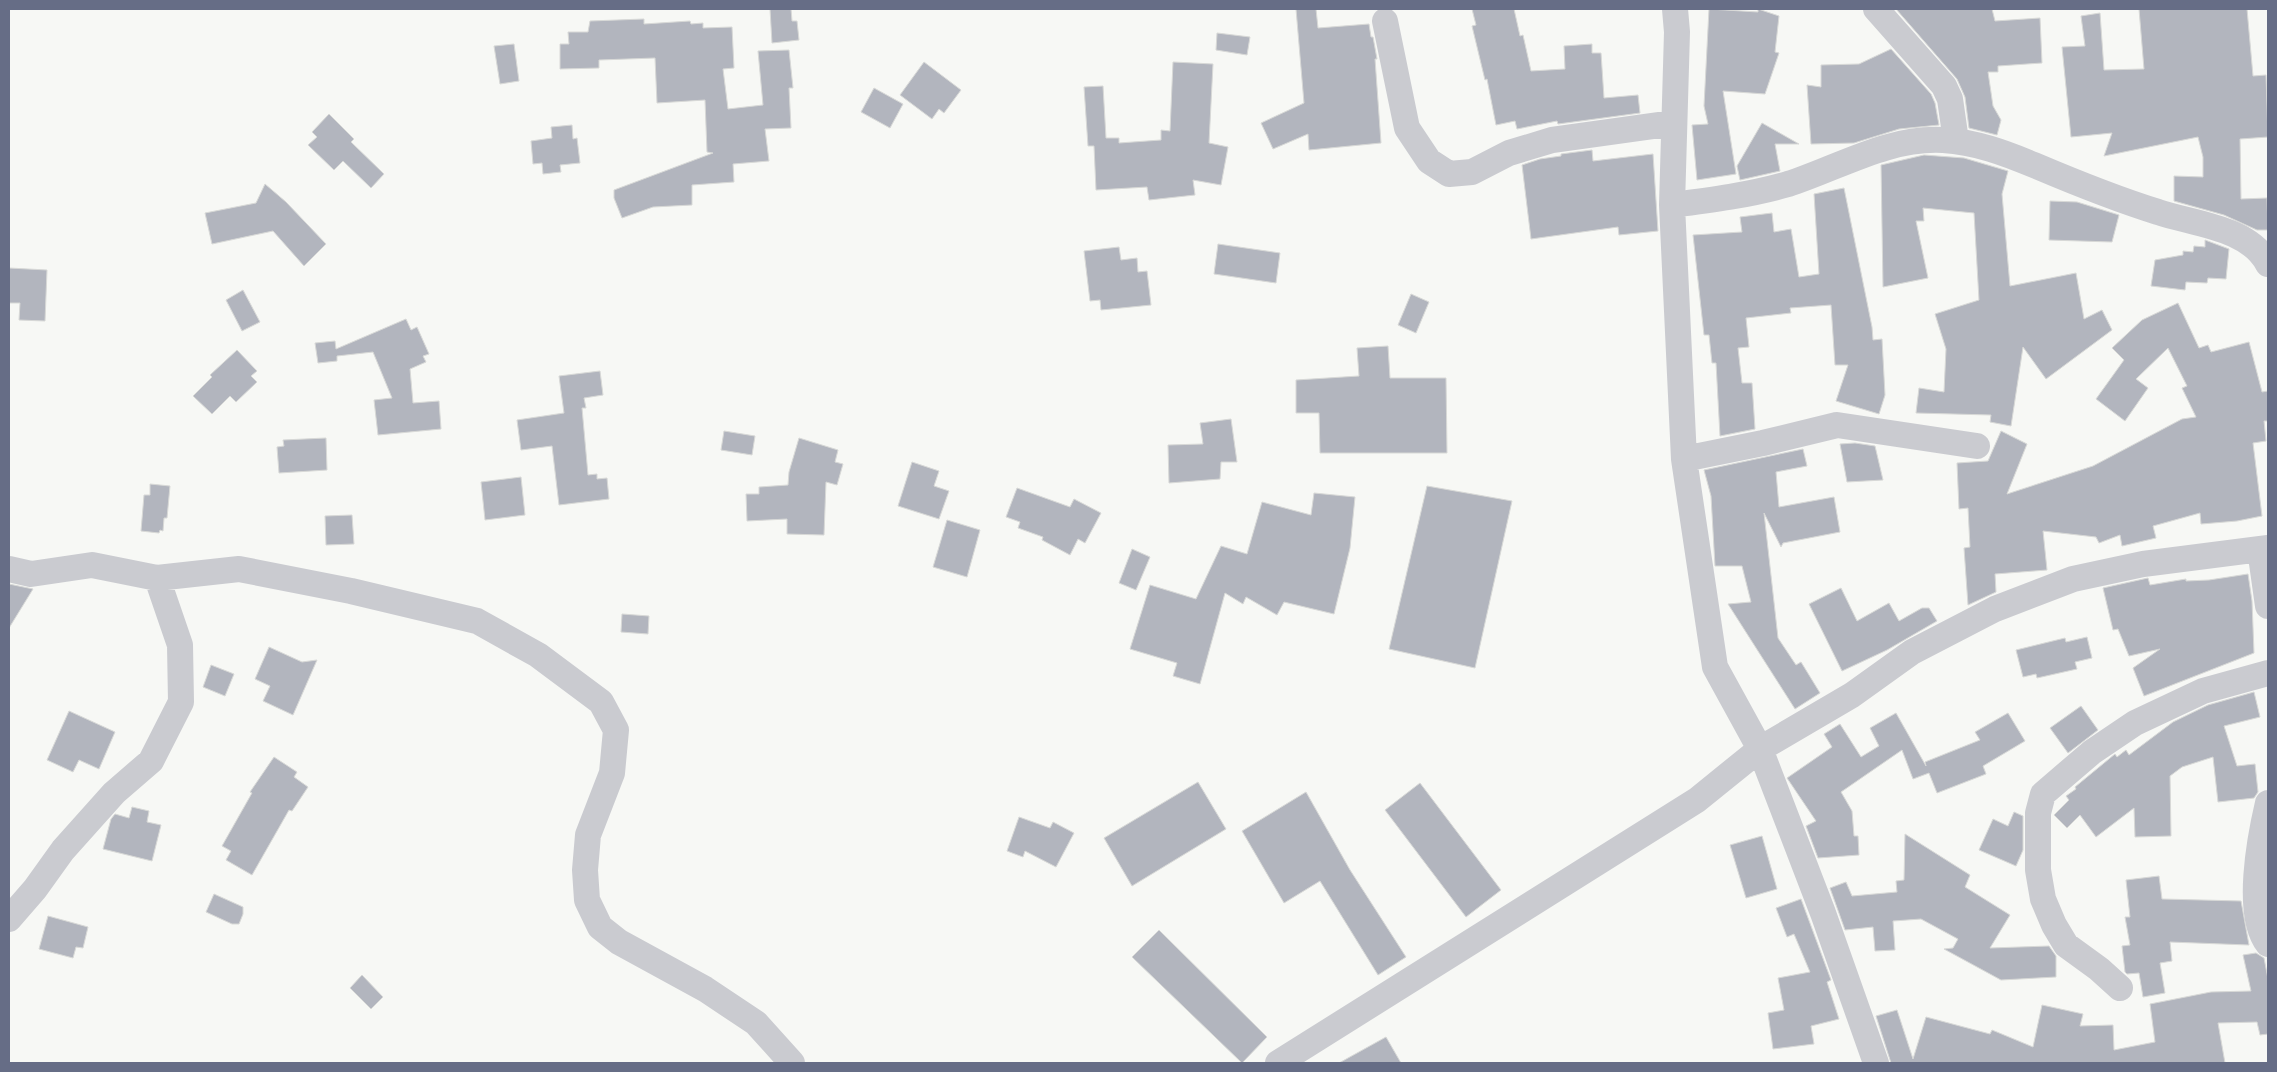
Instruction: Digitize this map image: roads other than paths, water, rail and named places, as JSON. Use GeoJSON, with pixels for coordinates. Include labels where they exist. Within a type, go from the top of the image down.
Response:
{"type":"FeatureCollection","features":[{"type":"Feature","properties":{"kind":"street"},"geometry":{"type":"LineString","coordinates":[[1675,9],[1677,32],[1672,205],[1684,459],[1714,667],[1760,749],[1823,913],[1876,1063]]}},
{"type":"Feature","properties":{"kind":"street"},"geometry":{"type":"LineString","coordinates":[[1876,9],[1944,86],[1950,98],[1956,141]]}},
{"type":"Feature","properties":{"kind":"street"},"geometry":{"type":"LineString","coordinates":[[1385,21],[1406,128],[1429,161],[1449,174],[1472,172],[1509,152],[1552,140],[1674,123]]}},
{"type":"Feature","properties":{"kind":"street"},"geometry":{"type":"LineString","coordinates":[[1672,205],[1731,197],[1788,184],[1870,153],[1895,146],[1941,140],[1956,141],[2002,151],[2157,212],[2234,234],[2253,246],[2268,264]]}},
{"type":"Feature","properties":{"kind":"street"},"geometry":{"type":"LineString","coordinates":[[1684,459],[1838,425],[1976,446]]}},
{"type":"Feature","properties":{"kind":"street"},"geometry":{"type":"LineString","coordinates":[[1278,1063],[1697,800],[1760,749],[1852,695],[1912,652],[1995,609],[2081,577],[2143,564],[2264,549],[2268,606]]}},
{"type":"Feature","properties":{"kind":"street"},"geometry":{"type":"LineString","coordinates":[[9,569],[31,574],[92,565],[157,578],[239,569],[351,591],[477,621],[538,655],[601,702],[616,730],[612,773],[588,835],[585,870],[587,900],[600,927],[619,942],[706,989],[756,1023],[792,1063]]}},
{"type":"Feature","properties":{"kind":"street"},"geometry":{"type":"LineString","coordinates":[[9,920],[35,889],[63,850],[114,793],[151,761],[180,702],[180,645],[157,578]]}},
{"type":"Feature","properties":{"kind":"street"},"geometry":{"type":"LineString","coordinates":[[2120,988],[2099,968],[2066,945],[2054,925],[2043,899],[2038,870],[2038,813],[2043,794],[2092,752],[2135,723],[2203,691],[2268,673]]}},
{"type":"Feature","properties":{"kind":"street"},"geometry":{"type":"LineString","coordinates":[[2268,803],[2262,829],[2257,907],[2259,924],[2268,944]]}}]}
